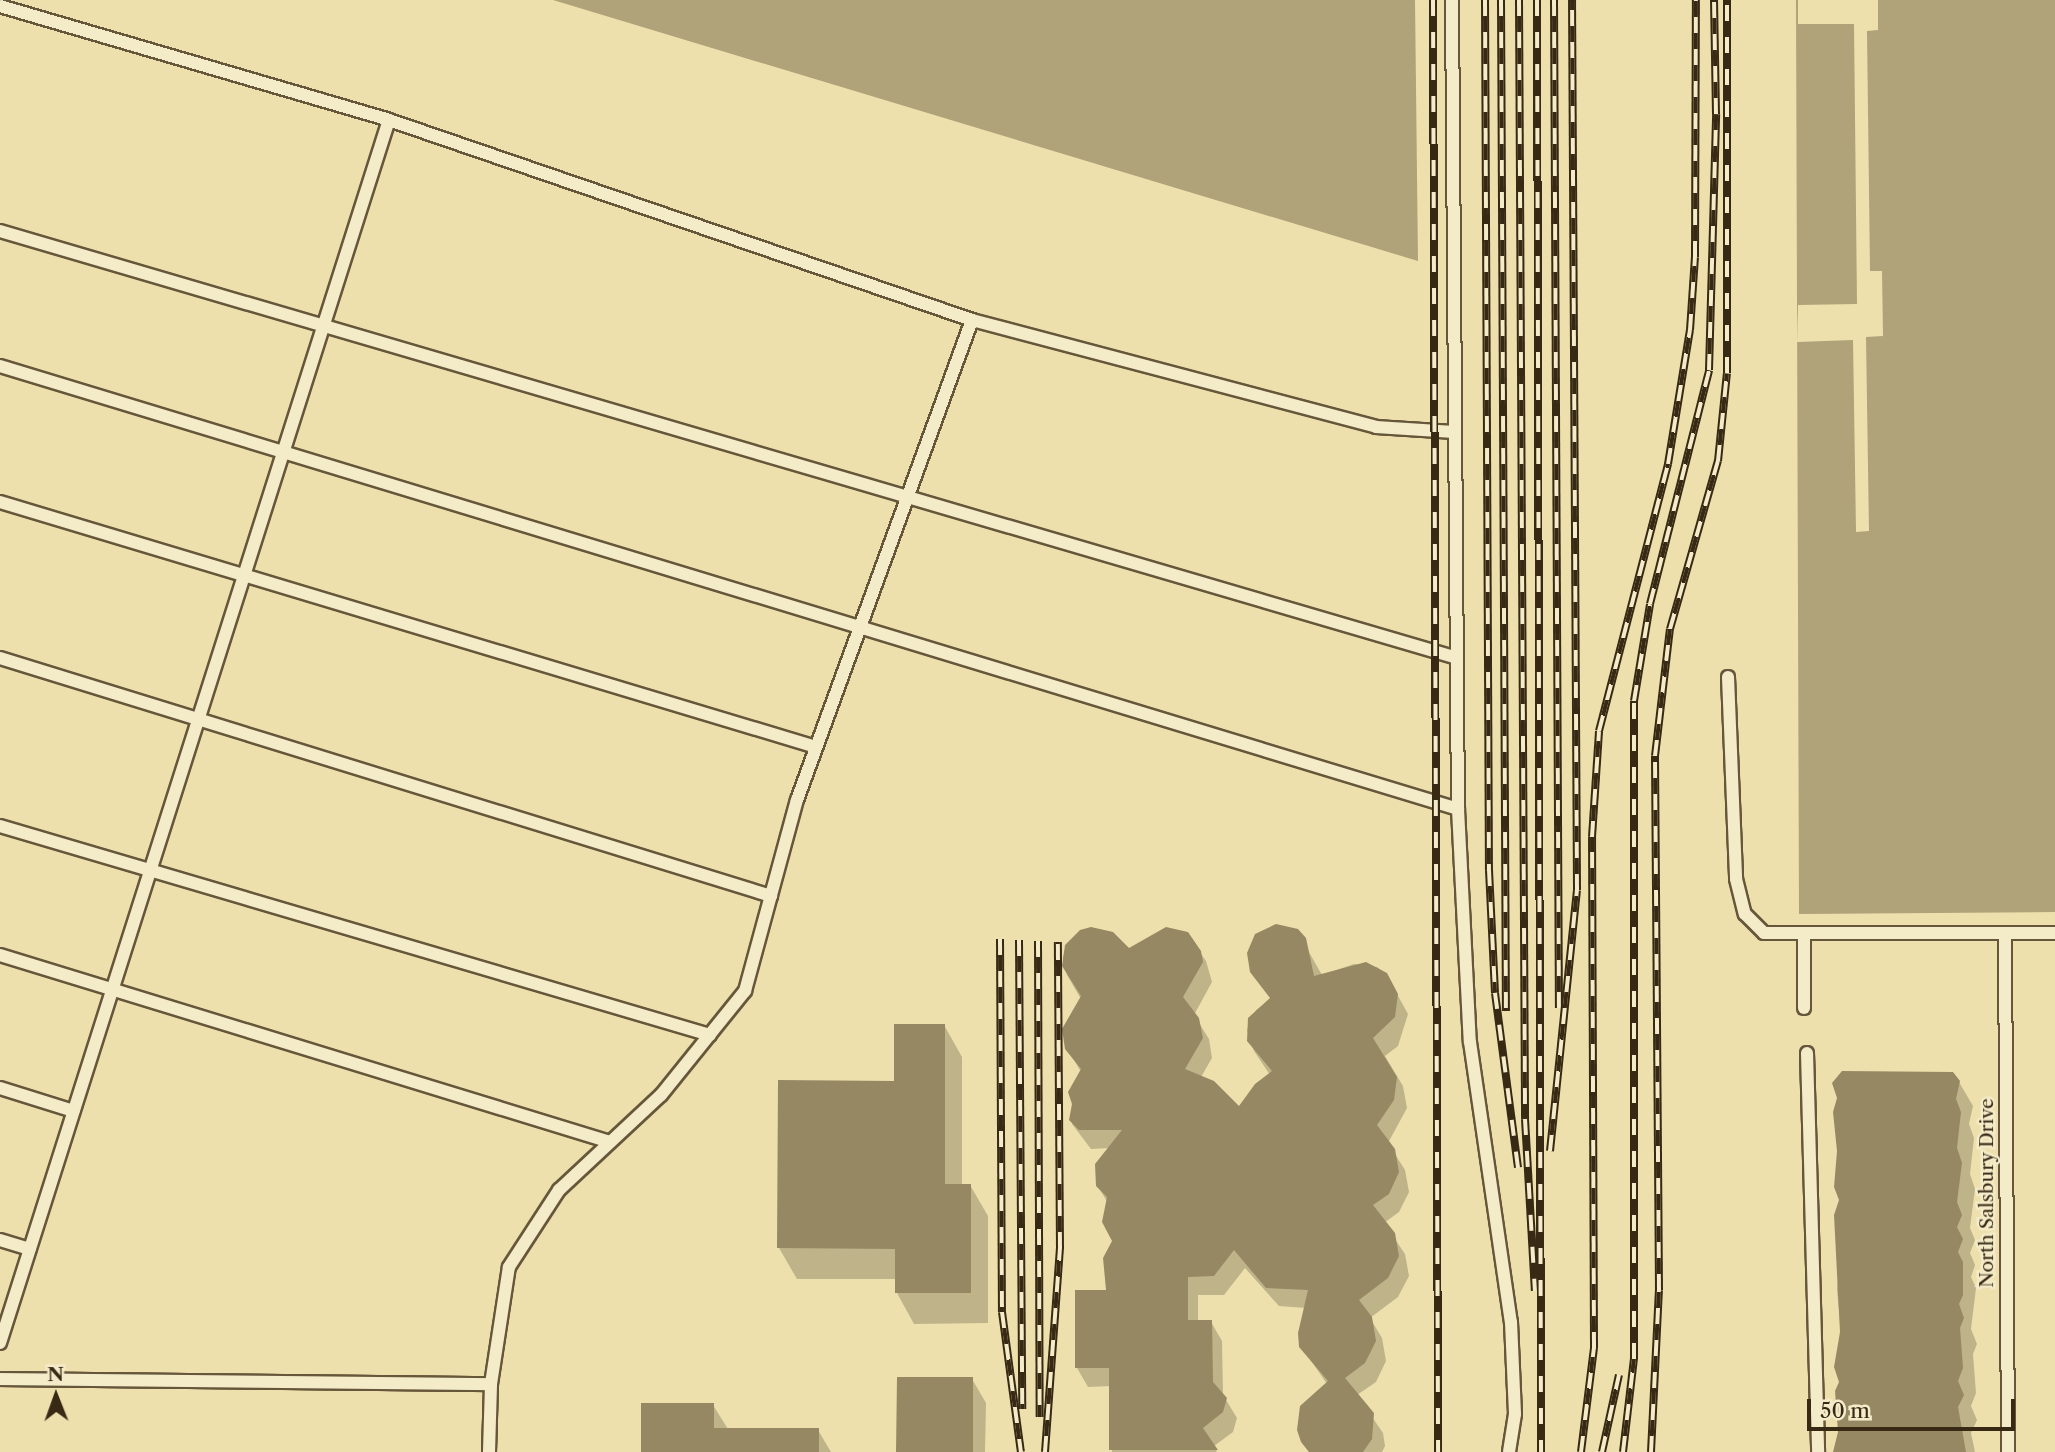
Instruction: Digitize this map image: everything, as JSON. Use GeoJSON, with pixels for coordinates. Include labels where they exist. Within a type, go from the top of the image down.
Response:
{"type":"FeatureCollection","features":[{"type":"Feature","properties":{"kind":"lane"},"geometry":{"type":"LineString","coordinates":[[1452,0],[1454,657],[1458,809],[1470,1042],[1511,1322],[1515,1414],[1509,1452]]}},
{"type":"Feature","properties":{"kind":"lane"},"geometry":{"type":"LineString","coordinates":[[0,6],[389,120],[972,320],[1376,427],[1454,432]]}},
{"type":"Feature","properties":{"kind":"lane"},"geometry":{"type":"LineString","coordinates":[[0,1343],[389,120]]}},
{"type":"Feature","properties":{"kind":"lane"},"geometry":{"type":"LineString","coordinates":[[0,232],[1454,657]]}},
{"type":"Feature","properties":{"kind":"lane"},"geometry":{"type":"LineString","coordinates":[[489,1452],[491,1384],[509,1267],[559,1190],[661,1095],[746,990],[816,747],[972,320]]}},
{"type":"Feature","properties":{"kind":"lane"},"geometry":{"type":"LineString","coordinates":[[0,366],[1458,809]]}},
{"type":"Feature","properties":{"kind":"lane"},"geometry":{"type":"LineString","coordinates":[[0,502],[816,747]]}},
{"type":"Feature","properties":{"kind":"lane"},"geometry":{"type":"LineString","coordinates":[[0,659],[771,896]]}},
{"type":"Feature","properties":{"kind":"lane"},"geometry":{"type":"LineString","coordinates":[[1728,677],[1736,879],[1745,914],[1764,933],[2055,933]]}},
{"type":"Feature","properties":{"kind":"lane"},"geometry":{"type":"LineString","coordinates":[[0,827],[710,1035]]}},
{"type":"Feature","properties":{"kind":"lane"},"geometry":{"type":"LineString","coordinates":[[1804,934],[1804,1008]]}},
{"type":"Feature","properties":{"kind":"lane","name":"North Salsbury Drive"},"geometry":{"type":"LineString","coordinates":[[2005,934],[2008,1452]]}},
{"type":"Feature","properties":{"kind":"lane"},"geometry":{"type":"LineString","coordinates":[[0,956],[610,1142]]}},
{"type":"Feature","properties":{"kind":"lane"},"geometry":{"type":"LineString","coordinates":[[1807,1053],[1818,1452]]}},
{"type":"Feature","properties":{"kind":"lane"},"geometry":{"type":"LineString","coordinates":[[0,1088],[74,1111]]}},
{"type":"Feature","properties":{"kind":"lane"},"geometry":{"type":"LineString","coordinates":[[0,1240],[30,1249]]}},
{"type":"Feature","properties":{"kind":"lane"},"geometry":{"type":"LineString","coordinates":[[0,1379],[491,1384]]}},
{"type":"Feature","properties":{"kind":"shaded area"},"geometry":{"type":"Polygon","coordinates":[[[553,0],[1415,0],[1418,261],[553,0]]]}},
{"type":"Feature","properties":{"kind":"shaded area"},"geometry":{"type":"Polygon","coordinates":[[[1796,0],[2055,0],[2055,912],[1799,914],[1796,0]]]}},
{"type":"Feature","properties":{"kind":"pier"},"geometry":{"type":"Polygon","coordinates":[[[1798,0],[1878,0],[1878,30],[1867,31],[1870,271],[1882,271],[1883,336],[1866,337],[1869,531],[1856,532],[1853,340],[1797,342],[1798,305],[1857,304],[1854,24],[1798,24],[1798,0]]]}},
{"type":"Feature","properties":{"kind":"building"},"geometry":{"type":"Polygon","coordinates":[[[1276,924],[1298,929],[1306,938],[1314,976],[1366,962],[1387,973],[1398,994],[1395,1017],[1373,1038],[1397,1077],[1394,1100],[1377,1125],[1395,1149],[1399,1172],[1389,1194],[1373,1205],[1395,1233],[1399,1256],[1388,1278],[1359,1300],[1372,1317],[1376,1341],[1365,1363],[1345,1378],[1374,1413],[1372,1439],[1363,1452],[1309,1452],[1301,1442],[1297,1430],[1300,1406],[1328,1381],[1299,1347],[1298,1333],[1308,1290],[1266,1288],[1234,1250],[1214,1276],[1188,1277],[1188,1320],[1212,1320],[1213,1382],[1227,1398],[1223,1412],[1203,1428],[1218,1450],[1109,1450],[1109,1368],[1075,1368],[1075,1290],[1106,1290],[1103,1258],[1112,1241],[1102,1222],[1107,1197],[1096,1186],[1095,1164],[1122,1130],[1079,1130],[1069,1120],[1072,1104],[1068,1092],[1081,1069],[1065,1049],[1062,1029],[1081,996],[1062,966],[1065,945],[1080,930],[1091,927],[1113,932],[1129,948],[1166,927],[1188,932],[1201,951],[1203,962],[1183,997],[1199,1018],[1203,1038],[1185,1069],[1214,1081],[1239,1106],[1255,1084],[1272,1071],[1247,1041],[1248,1018],[1270,998],[1250,972],[1247,953],[1255,934],[1276,924]]]}},
{"type":"Feature","properties":{"kind":"building"},"geometry":{"type":"Polygon","coordinates":[[[894,1024],[945,1024],[945,1184],[971,1184],[971,1293],[895,1293],[895,1249],[777,1248],[778,1080],[894,1081],[894,1024]]]}},
{"type":"Feature","properties":{"kind":"building"},"geometry":{"type":"Polygon","coordinates":[[[1842,1071],[1953,1072],[1960,1081],[1956,1099],[1961,1112],[1957,1148],[1962,1163],[1957,1202],[1962,1215],[1957,1227],[1963,1239],[1958,1252],[1963,1262],[1963,1295],[1959,1304],[1964,1318],[1960,1328],[1963,1368],[1958,1381],[1964,1395],[1958,1407],[1966,1452],[1833,1452],[1838,1432],[1835,1391],[1839,1382],[1834,1367],[1840,1332],[1834,1215],[1839,1200],[1834,1187],[1837,1151],[1833,1112],[1837,1098],[1832,1083],[1842,1071]]]}},
{"type":"Feature","properties":{"kind":"building"},"geometry":{"type":"Polygon","coordinates":[[[897,1377],[973,1377],[973,1452],[896,1452],[897,1377]]]}},
{"type":"Feature","properties":{"kind":"building"},"geometry":{"type":"Polygon","coordinates":[[[641,1403],[714,1403],[714,1428],[819,1428],[819,1452],[641,1452],[641,1403]]]}},
{"type":"Feature","properties":{"kind":"railway"},"geometry":{"type":"LineString","coordinates":[[1433,0],[1438,1452]]}},
{"type":"Feature","properties":{"kind":"railway"},"geometry":{"type":"LineString","coordinates":[[1485,0],[1489,870],[1495,993],[1518,1167]]}},
{"type":"Feature","properties":{"kind":"railway"},"geometry":{"type":"LineString","coordinates":[[1501,0],[1506,1011]]}},
{"type":"Feature","properties":{"kind":"railway"},"geometry":{"type":"LineString","coordinates":[[1519,0],[1525,1119],[1535,1291]]}},
{"type":"Feature","properties":{"kind":"railway"},"geometry":{"type":"LineString","coordinates":[[1537,0],[1541,1452]]}},
{"type":"Feature","properties":{"kind":"railway"},"geometry":{"type":"LineString","coordinates":[[1554,0],[1559,1008]]}},
{"type":"Feature","properties":{"kind":"railway"},"geometry":{"type":"LineString","coordinates":[[1550,1151],[1577,890],[1572,0]]}},
{"type":"Feature","properties":{"kind":"railway"},"geometry":{"type":"LineString","coordinates":[[1581,1452],[1594,1348],[1592,837],[1599,731],[1668,464],[1690,330],[1695,257],[1696,0]]}},
{"type":"Feature","properties":{"kind":"railway"},"geometry":{"type":"LineString","coordinates":[[1623,1452],[1634,1359],[1634,701],[1650,604],[1709,370],[1716,114],[1714,0]]}},
{"type":"Feature","properties":{"kind":"railway"},"geometry":{"type":"LineString","coordinates":[[1651,1452],[1659,1290],[1655,756],[1670,629],[1718,461],[1727,373],[1727,0]]}},
{"type":"Feature","properties":{"kind":"railway"},"geometry":{"type":"LineString","coordinates":[[1000,939],[1002,1312],[1021,1452]]}},
{"type":"Feature","properties":{"kind":"railway"},"geometry":{"type":"LineString","coordinates":[[1019,940],[1022,1409]]}},
{"type":"Feature","properties":{"kind":"railway"},"geometry":{"type":"LineString","coordinates":[[1038,941],[1040,1417]]}},
{"type":"Feature","properties":{"kind":"railway"},"geometry":{"type":"LineString","coordinates":[[1045,1452],[1060,1248],[1058,942]]}},
{"type":"Feature","properties":{"kind":"railway"},"geometry":{"type":"LineString","coordinates":[[1602,1452],[1619,1375]]}}]}
